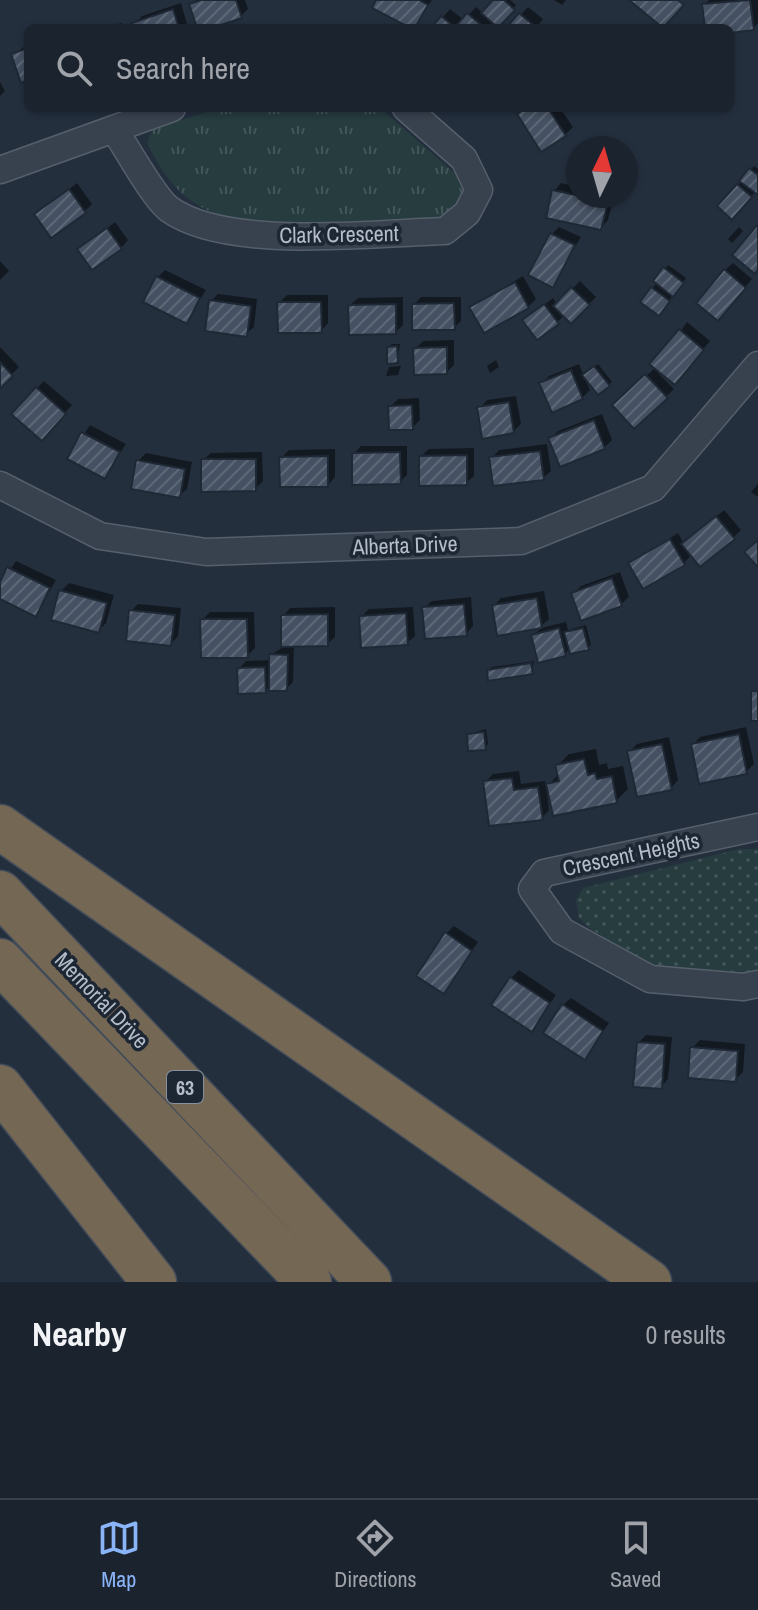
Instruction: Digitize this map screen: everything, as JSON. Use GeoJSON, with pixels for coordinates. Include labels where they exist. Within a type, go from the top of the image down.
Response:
{"type":"FeatureCollection","features":[{"type":"Feature","properties":{"kind":"highway"},"geometry":{"type":"LineString","coordinates":[[0,827],[642,1277],[681,1282]]}},
{"type":"Feature","properties":{"kind":"highway","name":"Memorial Drive"},"geometry":{"type":"LineString","coordinates":[[0,893],[369,1282]]}},
{"type":"Feature","properties":{"kind":"highway","name":"63"},"geometry":{"type":"LineString","coordinates":[[0,961],[309,1282]]}},
{"type":"Feature","properties":{"kind":"highway"},"geometry":{"type":"LineString","coordinates":[[0,1087],[154,1282]]}},
{"type":"Feature","properties":{"kind":"street"},"geometry":{"type":"LineString","coordinates":[[0,170],[161,112]]}},
{"type":"Feature","properties":{"kind":"street","name":"Clark Crescent"},"geometry":{"type":"LineString","coordinates":[[114,129],[167,208],[205,227],[259,236],[445,231],[467,213],[479,190],[464,159],[411,112]]}},
{"type":"Feature","properties":{"kind":"street","name":"Alberta Drive"},"geometry":{"type":"LineString","coordinates":[[0,485],[100,536],[206,552],[521,541],[653,488],[758,365]]}},
{"type":"Feature","properties":{"kind":"street","name":"Crescent Heights"},"geometry":{"type":"LineString","coordinates":[[758,827],[544,873],[532,889],[562,931],[650,979],[743,987],[758,984]]}},
{"type":"Feature","properties":{"kind":"green space"},"geometry":{"type":"Polygon","coordinates":[[[207,112],[385,112],[458,176],[464,190],[458,206],[444,219],[249,224],[199,206],[176,187],[147,143],[153,129],[207,112]]]}},
{"type":"Feature","properties":{"kind":"green space"},"geometry":{"type":"Polygon","coordinates":[[[739,849],[758,849],[758,975],[658,971],[589,928],[579,918],[576,900],[583,888],[739,849]]]}},
{"type":"Feature","properties":{"kind":"building"},"geometry":{"type":"Polygon","coordinates":[[[201,0],[236,0],[242,18],[224,24],[196,24],[189,4],[201,0]]]}},
{"type":"Feature","properties":{"kind":"building"},"geometry":{"type":"Polygon","coordinates":[[[376,0],[419,0],[428,5],[417,24],[402,24],[372,8],[376,0]]]}},
{"type":"Feature","properties":{"kind":"building"},"geometry":{"type":"Polygon","coordinates":[[[493,0],[504,0],[515,10],[502,24],[493,24],[481,13],[493,0]]]}},
{"type":"Feature","properties":{"kind":"building"},"geometry":{"type":"Polygon","coordinates":[[[629,0],[678,0],[684,5],[667,24],[658,24],[629,0]]]}},
{"type":"Feature","properties":{"kind":"building"},"geometry":{"type":"Polygon","coordinates":[[[750,0],[754,30],[734,32],[734,24],[704,24],[702,4],[750,0]]]}},
{"type":"Feature","properties":{"kind":"building"},"geometry":{"type":"Polygon","coordinates":[[[173,9],[178,24],[132,24],[173,9]]]}},
{"type":"Feature","properties":{"kind":"building"},"geometry":{"type":"Polygon","coordinates":[[[467,13],[480,24],[458,24],[467,13]]]}},
{"type":"Feature","properties":{"kind":"building"},"geometry":{"type":"Polygon","coordinates":[[[519,13],[532,24],[509,24],[519,13]]]}},
{"type":"Feature","properties":{"kind":"building"},"geometry":{"type":"Polygon","coordinates":[[[441,16],[451,24],[434,24],[441,16]]]}},
{"type":"Feature","properties":{"kind":"building"},"geometry":{"type":"Polygon","coordinates":[[[24,49],[24,82],[21,83],[11,54],[24,49]]]}},
{"type":"Feature","properties":{"kind":"building"},"geometry":{"type":"Polygon","coordinates":[[[520,112],[551,112],[566,136],[541,152],[517,114],[520,112]]]}},
{"type":"Feature","properties":{"kind":"building"},"geometry":{"type":"Polygon","coordinates":[[[749,168],[758,175],[758,195],[739,181],[749,168]]]}},
{"type":"Feature","properties":{"kind":"building"},"geometry":{"type":"Polygon","coordinates":[[[737,184],[752,197],[732,220],[717,206],[737,184]]]}},
{"type":"Feature","properties":{"kind":"building"},"geometry":{"type":"Polygon","coordinates":[[[69,189],[86,213],[51,238],[34,214],[69,189]]]}},
{"type":"Feature","properties":{"kind":"building"},"geometry":{"type":"Polygon","coordinates":[[[552,190],[566,193],[566,208],[606,208],[601,230],[546,218],[552,190]]]}},
{"type":"Feature","properties":{"kind":"building"},"geometry":{"type":"Polygon","coordinates":[[[758,224],[758,269],[755,274],[732,255],[758,224]]]}},
{"type":"Feature","properties":{"kind":"building"},"geometry":{"type":"Polygon","coordinates":[[[107,228],[122,249],[92,270],[77,249],[107,228]]]}},
{"type":"Feature","properties":{"kind":"building"},"geometry":{"type":"Polygon","coordinates":[[[550,233],[575,245],[553,288],[528,275],[550,233]]]}},
{"type":"Feature","properties":{"kind":"building"},"geometry":{"type":"Polygon","coordinates":[[[663,267],[684,283],[673,297],[653,281],[663,267]]]}},
{"type":"Feature","properties":{"kind":"building"},"geometry":{"type":"Polygon","coordinates":[[[724,269],[746,288],[718,321],[696,303],[724,269]]]}},
{"type":"Feature","properties":{"kind":"building"},"geometry":{"type":"Polygon","coordinates":[[[156,276],[200,298],[187,324],[143,302],[156,276]]]}},
{"type":"Feature","properties":{"kind":"building"},"geometry":{"type":"Polygon","coordinates":[[[515,282],[529,308],[484,333],[469,307],[515,282]]]}},
{"type":"Feature","properties":{"kind":"building"},"geometry":{"type":"Polygon","coordinates":[[[571,287],[590,305],[571,324],[553,306],[571,287]]]}},
{"type":"Feature","properties":{"kind":"building"},"geometry":{"type":"Polygon","coordinates":[[[651,287],[670,301],[659,316],[640,302],[651,287]]]}},
{"type":"Feature","properties":{"kind":"building"},"geometry":{"type":"Polygon","coordinates":[[[209,300],[251,306],[247,337],[205,331],[209,300]]]}},
{"type":"Feature","properties":{"kind":"building"},"geometry":{"type":"Polygon","coordinates":[[[277,302],[321,302],[322,333],[278,333],[277,302]]]}},
{"type":"Feature","properties":{"kind":"building"},"geometry":{"type":"Polygon","coordinates":[[[454,303],[455,330],[412,330],[412,304],[454,303]]]}},
{"type":"Feature","properties":{"kind":"building"},"geometry":{"type":"Polygon","coordinates":[[[396,304],[396,334],[349,335],[348,305],[396,304]]]}},
{"type":"Feature","properties":{"kind":"building"},"geometry":{"type":"Polygon","coordinates":[[[544,304],[559,324],[537,340],[522,320],[544,304]]]}},
{"type":"Feature","properties":{"kind":"building"},"geometry":{"type":"Polygon","coordinates":[[[679,329],[704,350],[675,385],[649,364],[679,329]]]}},
{"type":"Feature","properties":{"kind":"building"},"geometry":{"type":"Polygon","coordinates":[[[397,346],[398,363],[387,364],[387,347],[397,346]]]}},
{"type":"Feature","properties":{"kind":"building"},"geometry":{"type":"Polygon","coordinates":[[[447,347],[447,374],[414,375],[413,348],[447,347]]]}},
{"type":"Feature","properties":{"kind":"building"},"geometry":{"type":"Polygon","coordinates":[[[0,362],[13,376],[0,389],[0,362]]]}},
{"type":"Feature","properties":{"kind":"building"},"geometry":{"type":"Polygon","coordinates":[[[594,366],[610,386],[598,395],[582,375],[594,366]]]}},
{"type":"Feature","properties":{"kind":"building"},"geometry":{"type":"Polygon","coordinates":[[[571,370],[583,399],[552,413],[539,383],[571,370]]]}},
{"type":"Feature","properties":{"kind":"building"},"geometry":{"type":"Polygon","coordinates":[[[645,374],[668,398],[634,429],[612,405],[645,374]]]}},
{"type":"Feature","properties":{"kind":"building"},"geometry":{"type":"Polygon","coordinates":[[[36,387],[66,414],[42,441],[11,414],[36,387]]]}},
{"type":"Feature","properties":{"kind":"building"},"geometry":{"type":"Polygon","coordinates":[[[509,402],[514,433],[482,439],[477,407],[509,402]]]}},
{"type":"Feature","properties":{"kind":"building"},"geometry":{"type":"Polygon","coordinates":[[[412,405],[413,430],[389,430],[388,406],[412,405]]]}},
{"type":"Feature","properties":{"kind":"building"},"geometry":{"type":"Polygon","coordinates":[[[594,420],[605,449],[560,467],[548,438],[594,420]]]}},
{"type":"Feature","properties":{"kind":"building"},"geometry":{"type":"Polygon","coordinates":[[[81,432],[120,452],[105,479],[67,459],[81,432]]]}},
{"type":"Feature","properties":{"kind":"building"},"geometry":{"type":"Polygon","coordinates":[[[540,451],[544,480],[493,486],[489,457],[540,451]]]}},
{"type":"Feature","properties":{"kind":"building"},"geometry":{"type":"Polygon","coordinates":[[[400,452],[401,484],[352,485],[352,453],[400,452]]]}},
{"type":"Feature","properties":{"kind":"building"},"geometry":{"type":"Polygon","coordinates":[[[467,455],[467,485],[419,486],[419,456],[467,455]]]}},
{"type":"Feature","properties":{"kind":"building"},"geometry":{"type":"Polygon","coordinates":[[[328,456],[328,487],[280,487],[279,457],[328,456]]]}},
{"type":"Feature","properties":{"kind":"building"},"geometry":{"type":"Polygon","coordinates":[[[201,459],[256,459],[256,491],[201,492],[201,459]]]}},
{"type":"Feature","properties":{"kind":"building"},"geometry":{"type":"Polygon","coordinates":[[[136,460],[185,469],[180,498],[131,489],[136,460]]]}},
{"type":"Feature","properties":{"kind":"building"},"geometry":{"type":"Polygon","coordinates":[[[716,516],[735,539],[700,567],[681,544],[716,516]]]}},
{"type":"Feature","properties":{"kind":"building"},"geometry":{"type":"Polygon","coordinates":[[[670,539],[685,565],[643,589],[628,563],[670,539]]]}},
{"type":"Feature","properties":{"kind":"building"},"geometry":{"type":"Polygon","coordinates":[[[758,540],[758,567],[744,552],[758,540]]]}},
{"type":"Feature","properties":{"kind":"building"},"geometry":{"type":"Polygon","coordinates":[[[7,567],[50,588],[36,617],[0,599],[0,582],[7,567]]]}},
{"type":"Feature","properties":{"kind":"building"},"geometry":{"type":"Polygon","coordinates":[[[612,578],[622,606],[581,621],[571,593],[612,578]]]}},
{"type":"Feature","properties":{"kind":"building"},"geometry":{"type":"Polygon","coordinates":[[[59,590],[107,603],[99,633],[51,620],[59,590]]]}},
{"type":"Feature","properties":{"kind":"building"},"geometry":{"type":"Polygon","coordinates":[[[537,598],[542,628],[497,636],[492,605],[537,598]]]}},
{"type":"Feature","properties":{"kind":"building"},"geometry":{"type":"Polygon","coordinates":[[[464,604],[467,636],[425,639],[422,607],[464,604]]]}},
{"type":"Feature","properties":{"kind":"building"},"geometry":{"type":"Polygon","coordinates":[[[129,610],[175,615],[171,646],[126,641],[129,610]]]}},
{"type":"Feature","properties":{"kind":"building"},"geometry":{"type":"Polygon","coordinates":[[[406,613],[408,645],[361,648],[359,616],[406,613]]]}},
{"type":"Feature","properties":{"kind":"building"},"geometry":{"type":"Polygon","coordinates":[[[328,614],[328,646],[281,647],[281,615],[328,614]]]}},
{"type":"Feature","properties":{"kind":"building"},"geometry":{"type":"Polygon","coordinates":[[[200,619],[247,619],[248,658],[201,658],[200,619]]]}},
{"type":"Feature","properties":{"kind":"building"},"geometry":{"type":"Polygon","coordinates":[[[559,628],[566,656],[538,663],[531,635],[559,628]]]}},
{"type":"Feature","properties":{"kind":"building"},"geometry":{"type":"Polygon","coordinates":[[[583,628],[589,650],[570,654],[564,632],[583,628]]]}},
{"type":"Feature","properties":{"kind":"building"},"geometry":{"type":"Polygon","coordinates":[[[269,654],[288,655],[287,691],[269,691],[269,654]]]}},
{"type":"Feature","properties":{"kind":"building"},"geometry":{"type":"Polygon","coordinates":[[[531,663],[533,674],[488,681],[487,670],[531,663]]]}},
{"type":"Feature","properties":{"kind":"building"},"geometry":{"type":"Polygon","coordinates":[[[265,667],[266,693],[238,694],[237,668],[265,667]]]}},
{"type":"Feature","properties":{"kind":"building"},"geometry":{"type":"Polygon","coordinates":[[[751,691],[758,691],[758,721],[751,721],[751,691]]]}},
{"type":"Feature","properties":{"kind":"building"},"geometry":{"type":"Polygon","coordinates":[[[484,732],[486,750],[468,751],[467,734],[484,732]]]}},
{"type":"Feature","properties":{"kind":"building"},"geometry":{"type":"Polygon","coordinates":[[[739,734],[747,774],[699,784],[691,744],[739,734]]]}},
{"type":"Feature","properties":{"kind":"building"},"geometry":{"type":"Polygon","coordinates":[[[662,744],[672,790],[637,797],[627,751],[662,744]]]}},
{"type":"Feature","properties":{"kind":"building"},"geometry":{"type":"Polygon","coordinates":[[[584,759],[588,775],[595,773],[597,779],[612,776],[617,803],[553,816],[546,784],[559,781],[555,765],[584,759]]]}},
{"type":"Feature","properties":{"kind":"building"},"geometry":{"type":"Polygon","coordinates":[[[512,778],[514,790],[538,787],[543,820],[489,826],[483,781],[512,778]]]}},
{"type":"Feature","properties":{"kind":"building"},"geometry":{"type":"Polygon","coordinates":[[[445,932],[472,951],[444,994],[416,976],[445,932]]]}},
{"type":"Feature","properties":{"kind":"building"},"geometry":{"type":"Polygon","coordinates":[[[510,977],[550,1003],[532,1032],[491,1005],[510,977]]]}},
{"type":"Feature","properties":{"kind":"building"},"geometry":{"type":"Polygon","coordinates":[[[562,1004],[603,1031],[585,1060],[543,1033],[562,1004]]]}},
{"type":"Feature","properties":{"kind":"building"},"geometry":{"type":"Polygon","coordinates":[[[637,1042],[665,1044],[662,1089],[633,1087],[637,1042]]]}},
{"type":"Feature","properties":{"kind":"building"},"geometry":{"type":"Polygon","coordinates":[[[690,1047],[738,1051],[736,1082],[688,1078],[690,1047]]]}}]}
